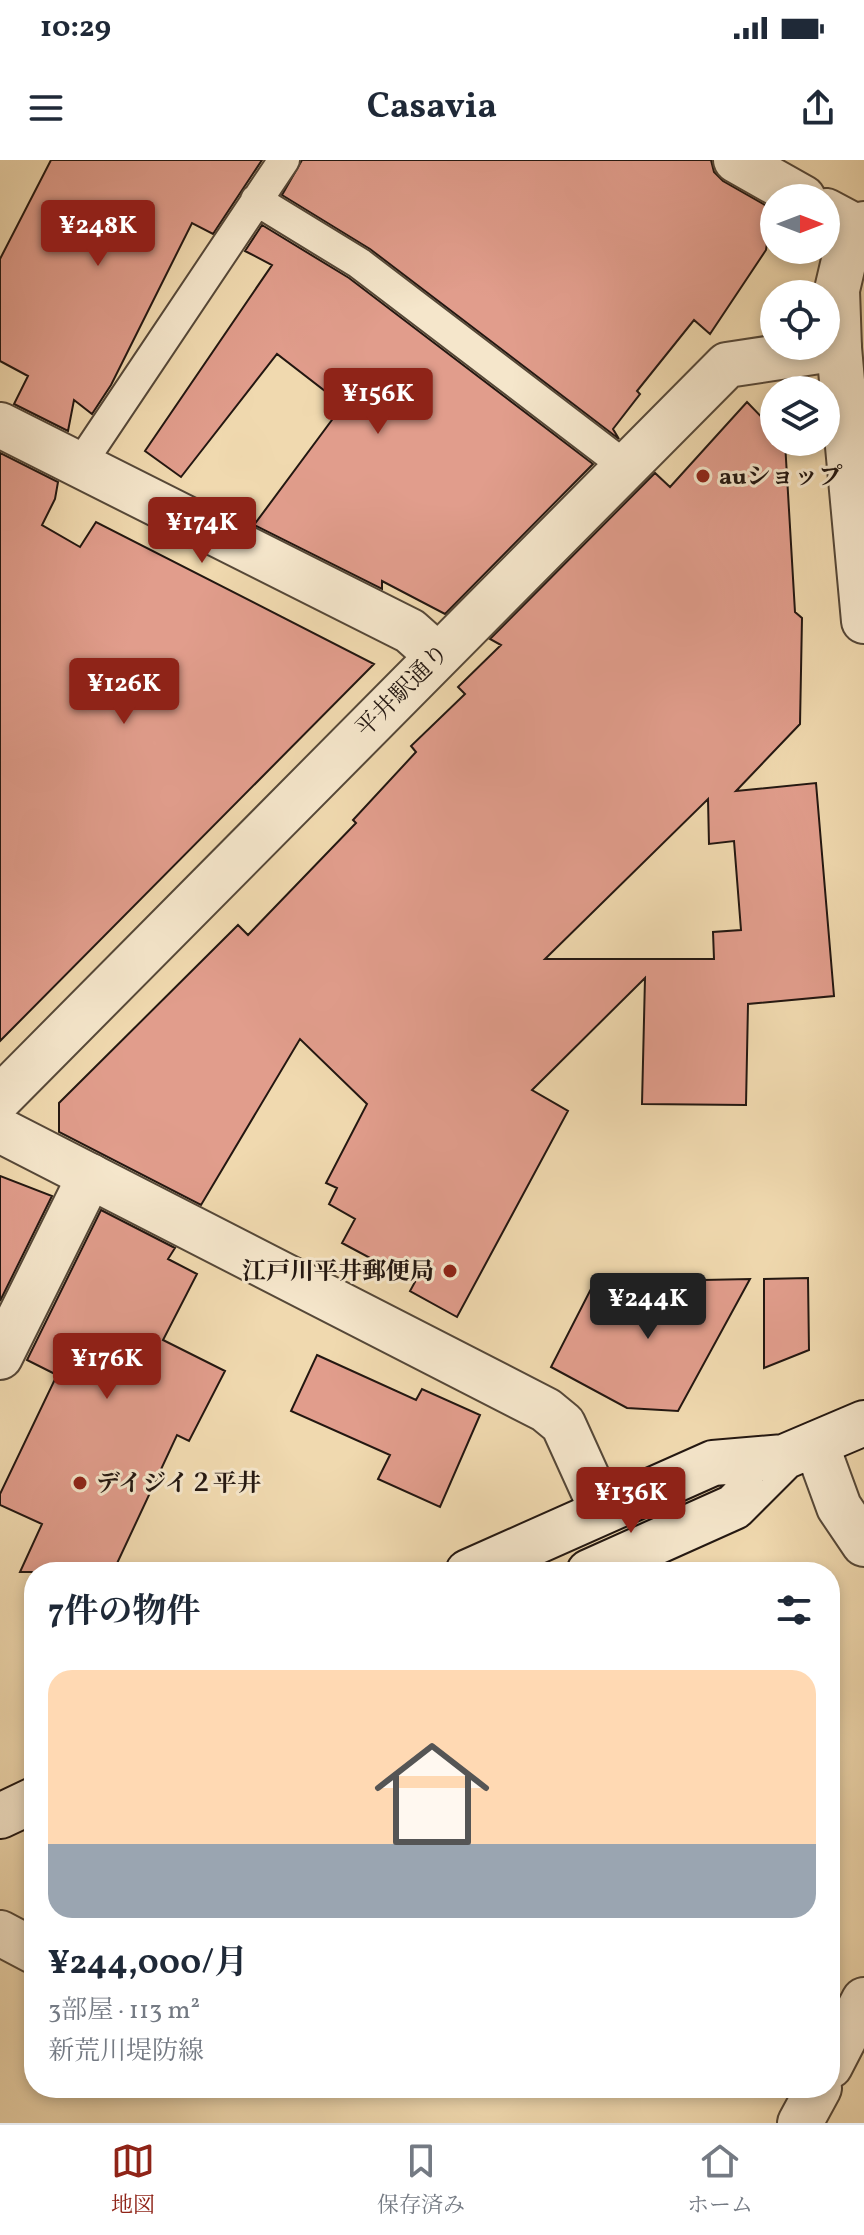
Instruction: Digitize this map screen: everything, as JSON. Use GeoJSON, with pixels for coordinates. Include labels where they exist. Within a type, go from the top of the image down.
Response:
{"type":"FeatureCollection","features":[{"type":"Feature","properties":{"kind":"street"},"geometry":{"type":"LineString","coordinates":[[736,160],[778,184]]}},
{"type":"Feature","properties":{"kind":"street"},"geometry":{"type":"LineString","coordinates":[[839,280],[853,224]]}},
{"type":"Feature","properties":{"kind":"street"},"geometry":{"type":"LineString","coordinates":[[840,359],[864,621]]}},
{"type":"Feature","properties":{"kind":"street","name":"平井駅通り"},"geometry":{"type":"LineString","coordinates":[[0,1098],[727,365],[760,360]]}},
{"type":"Feature","properties":{"kind":"street"},"geometry":{"type":"LineString","coordinates":[[0,425],[410,631],[437,655]]}},
{"type":"Feature","properties":{"kind":"street"},"geometry":{"type":"LineString","coordinates":[[0,1130],[546,1410],[563,1424],[602,1510]]}},
{"type":"Feature","properties":{"kind":"street"},"geometry":{"type":"LineString","coordinates":[[0,1357],[90,1176]]}},
{"type":"Feature","properties":{"kind":"street"},"geometry":{"type":"LineString","coordinates":[[490,1562],[713,1463],[800,1451],[864,1423]]}},
{"type":"Feature","properties":{"kind":"street"},"geometry":{"type":"LineString","coordinates":[[800,1451],[864,1544]]}},
{"type":"Feature","properties":{"kind":"street"},"geometry":{"type":"LineString","coordinates":[[611,1562],[734,1507],[800,1451]]}},
{"type":"Feature","properties":{"kind":"street"},"geometry":{"type":"LineString","coordinates":[[0,1816],[24,1805]]}},
{"type":"Feature","properties":{"kind":"street"},"geometry":{"type":"LineString","coordinates":[[0,1933],[24,1946]]}},
{"type":"Feature","properties":{"kind":"street"},"geometry":{"type":"LineString","coordinates":[[840,2047],[864,2000]]}},
{"type":"Feature","properties":{"kind":"street"},"geometry":{"type":"LineString","coordinates":[[800,2123],[814,2098]]}},
{"type":"Feature","properties":{"kind":"lane"},"geometry":{"type":"LineString","coordinates":[[79,466],[284,160]]}},
{"type":"Feature","properties":{"kind":"lane"},"geometry":{"type":"LineString","coordinates":[[256,200],[359,263],[625,466]]}},
{"type":"Feature","properties":{"kind":"building"},"geometry":{"type":"Polygon","coordinates":[[[51,160],[262,160],[213,234],[192,223],[111,385],[92,414],[74,400],[68,431],[14,404],[28,376],[0,361],[0,259],[51,160]]]}},
{"type":"Feature","properties":{"kind":"building"},"geometry":{"type":"Polygon","coordinates":[[[302,160],[711,160],[714,172],[723,181],[760,202],[760,259],[710,334],[694,320],[637,391],[640,394],[613,429],[619,439],[370,249],[282,195],[302,160]]]}},
{"type":"Feature","properties":{"kind":"building"},"geometry":{"type":"Polygon","coordinates":[[[262,225],[349,278],[593,464],[445,614],[382,581],[382,589],[254,525],[343,405],[277,354],[181,477],[145,451],[272,265],[245,251],[262,225]]]}},
{"type":"Feature","properties":{"kind":"building"},"geometry":{"type":"Polygon","coordinates":[[[747,402],[760,415],[760,456],[786,456],[795,612],[802,618],[800,724],[736,791],[816,783],[834,996],[748,1004],[746,1105],[642,1104],[645,978],[532,1090],[568,1111],[457,1317],[410,1291],[415,1282],[342,1243],[355,1219],[329,1204],[337,1188],[326,1183],[367,1104],[300,1039],[201,1205],[59,1132],[59,1103],[238,925],[248,935],[356,823],[353,820],[416,752],[411,746],[465,694],[458,687],[501,645],[490,639],[655,473],[670,487],[747,402]],[[708,799],[545,959],[714,959],[713,932],[741,930],[734,841],[709,844],[708,799]]]}},
{"type":"Feature","properties":{"kind":"building"},"geometry":{"type":"Polygon","coordinates":[[[0,453],[58,482],[55,499],[42,525],[80,547],[96,522],[374,664],[0,1041],[0,453]]]}},
{"type":"Feature","properties":{"kind":"building"},"geometry":{"type":"Polygon","coordinates":[[[0,1176],[52,1196],[0,1301],[0,1176]]]}},
{"type":"Feature","properties":{"kind":"building"},"geometry":{"type":"Polygon","coordinates":[[[101,1210],[175,1248],[168,1259],[197,1274],[163,1340],[225,1371],[189,1441],[177,1435],[118,1562],[25,1562],[42,1524],[0,1505],[0,1494],[57,1375],[27,1360],[101,1210]]]}},
{"type":"Feature","properties":{"kind":"building"},"geometry":{"type":"Polygon","coordinates":[[[808,1278],[809,1350],[764,1368],[764,1279],[808,1278]]]}},
{"type":"Feature","properties":{"kind":"building"},"geometry":{"type":"Polygon","coordinates":[[[750,1279],[678,1411],[627,1408],[551,1367],[594,1283],[643,1306],[655,1281],[750,1279]]]}},
{"type":"Feature","properties":{"kind":"building"},"geometry":{"type":"Polygon","coordinates":[[[317,1355],[416,1400],[422,1389],[480,1415],[440,1507],[378,1479],[390,1455],[291,1411],[317,1355]]]}},
{"type":"Feature","properties":{"kind":"place","name":"auショップ"},"geometry":{"type":"Point","coordinates":[703,476]}},
{"type":"Feature","properties":{"kind":"place","name":"江戸川平井郵便局"},"geometry":{"type":"Point","coordinates":[450,1271]}},
{"type":"Feature","properties":{"kind":"place","name":"デイジイ２平井"},"geometry":{"type":"Point","coordinates":[80,1483]}}]}
